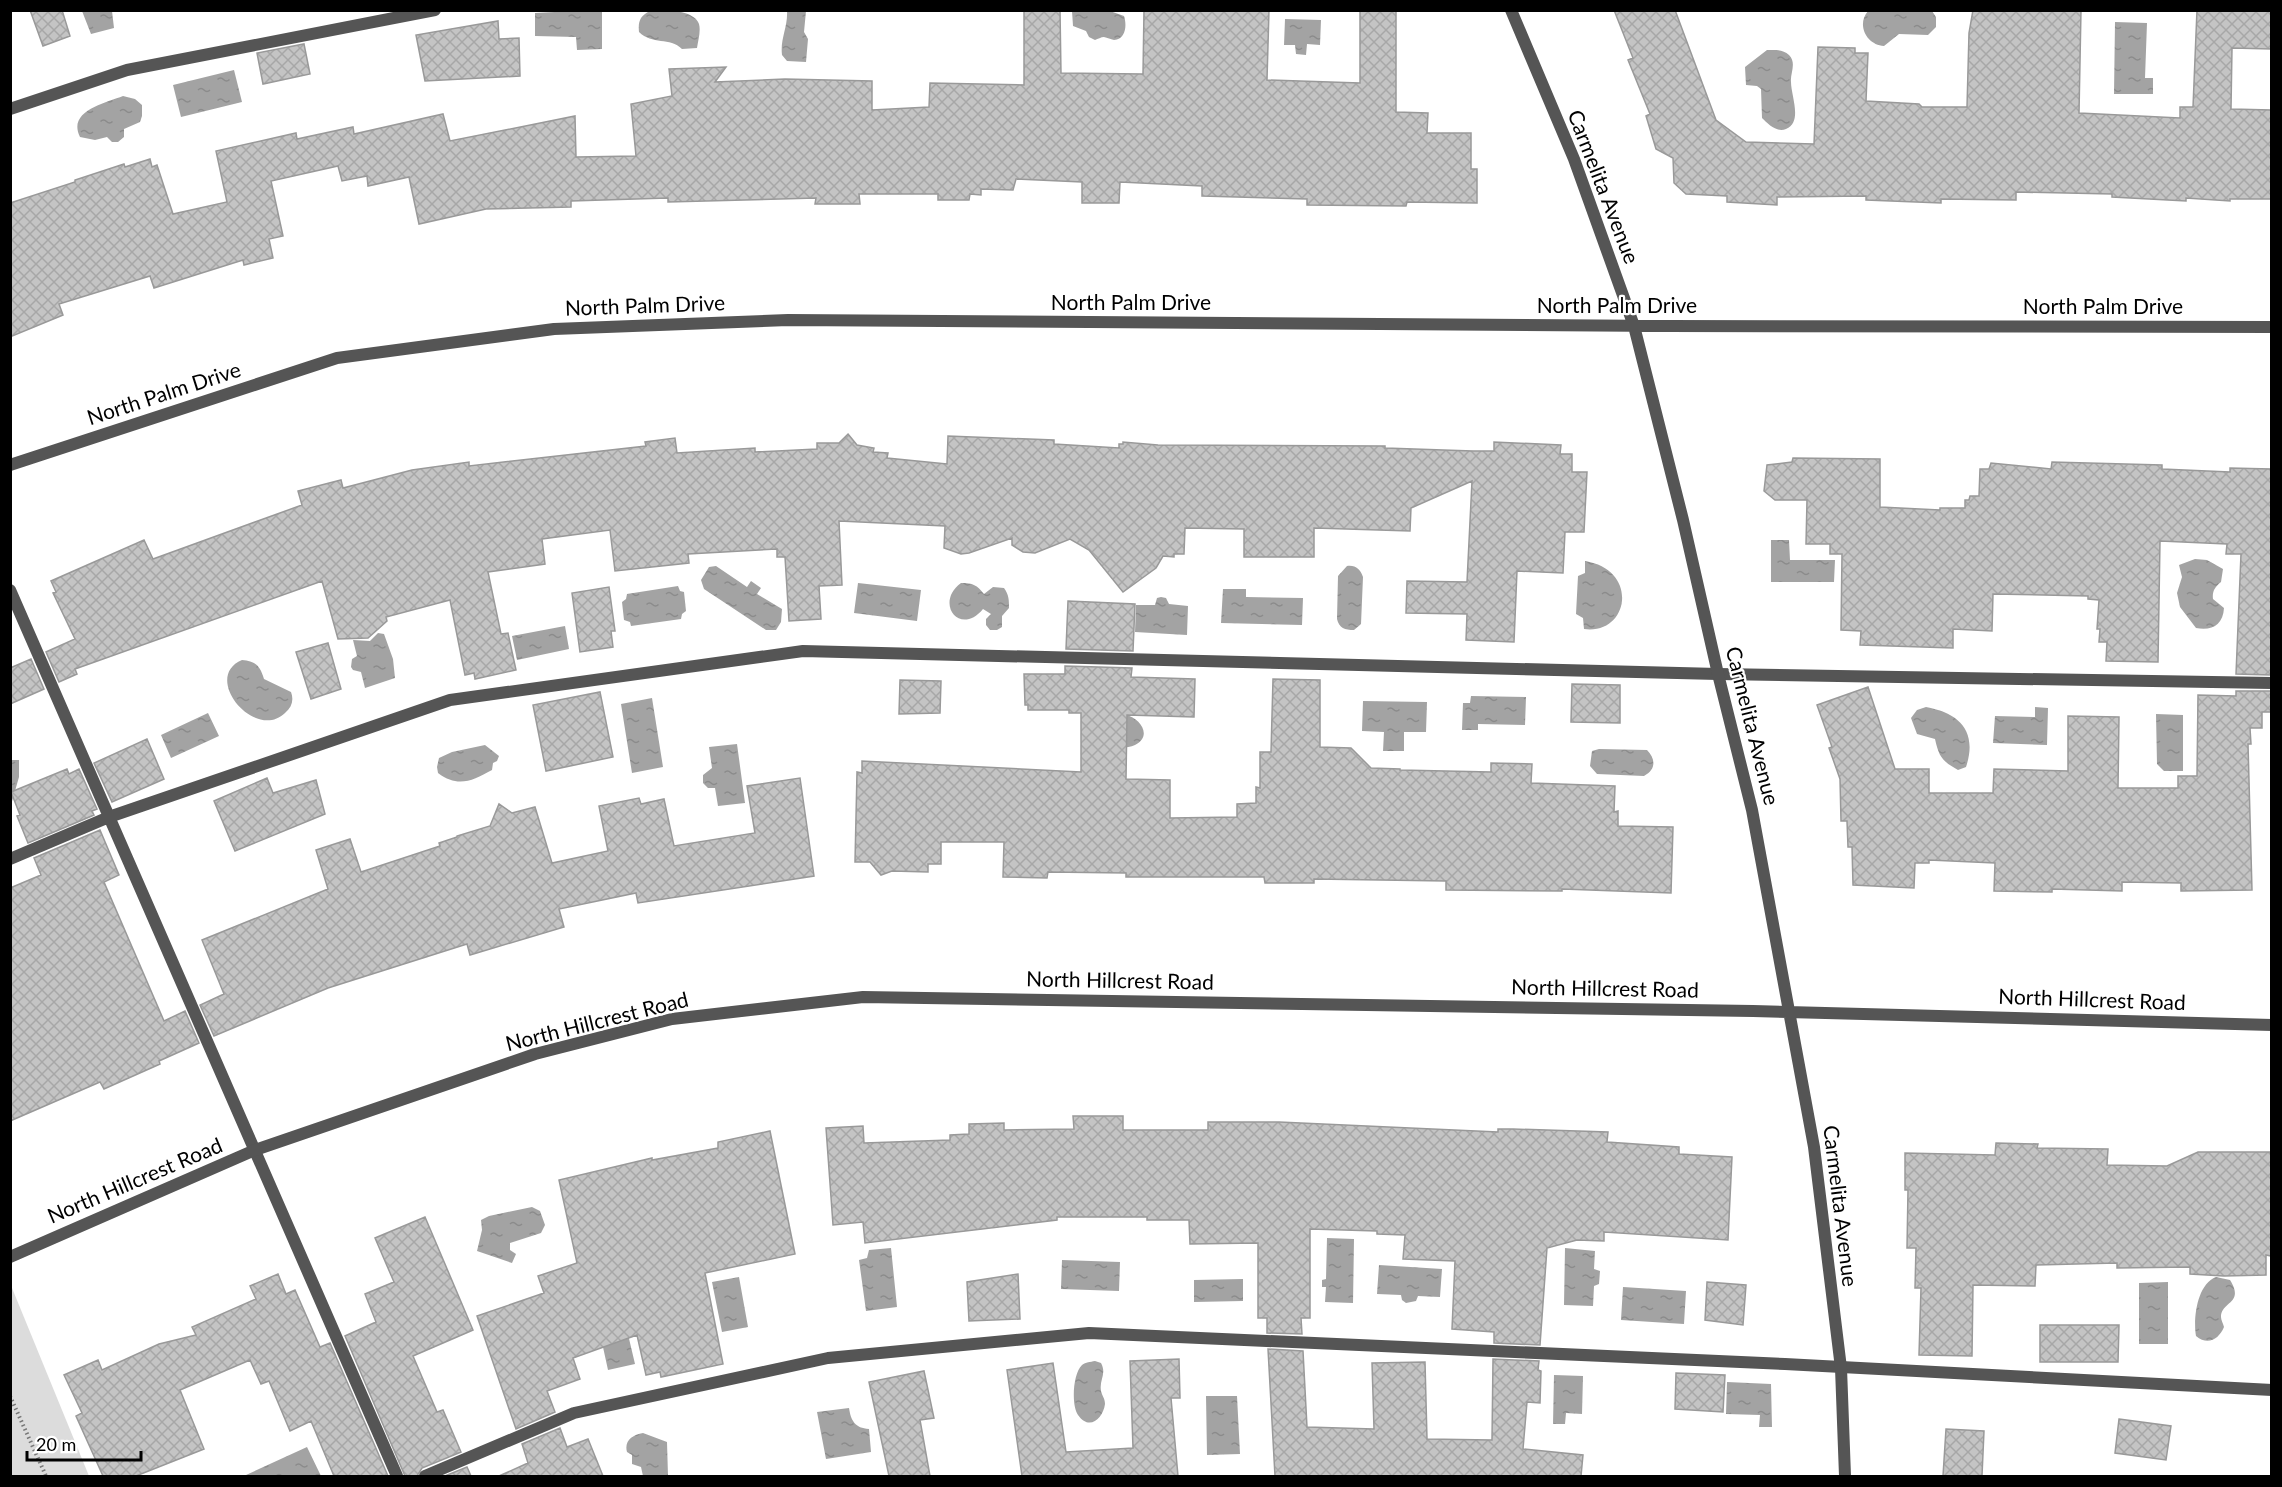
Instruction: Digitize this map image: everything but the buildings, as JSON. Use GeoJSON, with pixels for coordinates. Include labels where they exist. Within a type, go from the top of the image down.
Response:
{"type":"FeatureCollection","features":[{"type":"Feature","properties":{"kind":"street"},"geometry":{"type":"LineString","coordinates":[[10,109],[127,70],[435,10]]}},
{"type":"Feature","properties":{"kind":"street","name":"Carmelita Avenue"},"geometry":{"type":"LineString","coordinates":[[1511,10],[1574,159],[1634,326],[1752,810],[1814,1147],[1840,1368],[1845,1476]]}},
{"type":"Feature","properties":{"kind":"street","name":"North Palm Drive"},"geometry":{"type":"LineString","coordinates":[[10,465],[337,358],[554,329],[788,320],[1634,326],[2271,327]]}},
{"type":"Feature","properties":{"kind":"street"},"geometry":{"type":"LineString","coordinates":[[10,590],[397,1476]]}},
{"type":"Feature","properties":{"kind":"street"},"geometry":{"type":"LineString","coordinates":[[10,859],[109,817],[450,700],[803,651],[1718,674],[2271,683]]}},
{"type":"Feature","properties":{"kind":"street","name":"North Hillcrest Road"},"geometry":{"type":"LineString","coordinates":[[10,1257],[255,1150],[535,1054],[672,1020],[863,997],[1790,1011],[2271,1025]]}},
{"type":"Feature","properties":{"kind":"street"},"geometry":{"type":"LineString","coordinates":[[425,1476],[574,1413],[817,1360],[1089,1333],[2271,1390]]}},
{"type":"Feature","properties":{"kind":"path"},"geometry":{"type":"LineString","coordinates":[[10,1396],[46,1476]]}},
{"type":"Feature","properties":{"kind":"shaded area"},"geometry":{"type":"Polygon","coordinates":[[[12,1288],[89,1476],[11,1476],[12,1288]]]}},
{"type":"Feature","properties":{"kind":"water"},"geometry":{"type":"Polygon","coordinates":[[[662,10],[691,15],[699,24],[697,48],[682,49],[672,43],[644,36],[639,32],[640,19],[650,11],[662,10]]]}},
{"type":"Feature","properties":{"kind":"water"},"geometry":{"type":"Polygon","coordinates":[[[82,11],[112,11],[114,28],[91,34],[82,11]]]}},
{"type":"Feature","properties":{"kind":"water"},"geometry":{"type":"Polygon","coordinates":[[[602,11],[602,49],[577,50],[576,37],[535,36],[535,13],[602,11]]]}},
{"type":"Feature","properties":{"kind":"water"},"geometry":{"type":"Polygon","coordinates":[[[787,11],[806,11],[804,32],[808,39],[806,62],[787,61],[782,55],[787,11]]]}},
{"type":"Feature","properties":{"kind":"water"},"geometry":{"type":"Polygon","coordinates":[[[1072,11],[1110,11],[1124,16],[1125,31],[1118,39],[1104,37],[1095,40],[1089,37],[1086,31],[1073,26],[1072,11]]]}},
{"type":"Feature","properties":{"kind":"water"},"geometry":{"type":"Polygon","coordinates":[[[1868,11],[1932,11],[1936,17],[1936,27],[1928,35],[1899,34],[1884,46],[1878,45],[1868,38],[1863,28],[1868,11]]]}},
{"type":"Feature","properties":{"kind":"water"},"geometry":{"type":"Polygon","coordinates":[[[1285,19],[1321,20],[1320,45],[1307,44],[1306,55],[1296,54],[1295,45],[1284,45],[1285,19]]]}},
{"type":"Feature","properties":{"kind":"water"},"geometry":{"type":"Polygon","coordinates":[[[2115,22],[2147,23],[2145,78],[2153,78],[2153,94],[2114,94],[2115,22]]]}},
{"type":"Feature","properties":{"kind":"water"},"geometry":{"type":"Polygon","coordinates":[[[1767,50],[1784,52],[1793,61],[1791,82],[1795,115],[1791,126],[1783,130],[1773,127],[1762,118],[1761,89],[1757,86],[1746,85],[1745,67],[1767,50]]]}},
{"type":"Feature","properties":{"kind":"water"},"geometry":{"type":"Polygon","coordinates":[[[234,70],[242,102],[181,117],[173,85],[234,70]]]}},
{"type":"Feature","properties":{"kind":"water"},"geometry":{"type":"Polygon","coordinates":[[[123,96],[135,99],[142,105],[140,122],[124,129],[124,137],[118,142],[112,142],[107,137],[95,140],[80,137],[77,128],[83,114],[98,105],[123,96]]]}},
{"type":"Feature","properties":{"kind":"water"},"geometry":{"type":"Polygon","coordinates":[[[1771,540],[1789,540],[1790,560],[1835,560],[1834,582],[1771,582],[1771,540]]]}},
{"type":"Feature","properties":{"kind":"water"},"geometry":{"type":"Polygon","coordinates":[[[2195,559],[2207,560],[2223,569],[2221,582],[2214,589],[2213,599],[2224,608],[2223,614],[2219,623],[2207,629],[2196,628],[2180,607],[2177,593],[2182,577],[2179,565],[2195,559]]]}},
{"type":"Feature","properties":{"kind":"water"},"geometry":{"type":"Polygon","coordinates":[[[1585,561],[1603,567],[1614,576],[1621,588],[1622,601],[1619,612],[1611,622],[1599,628],[1584,629],[1583,618],[1576,614],[1578,576],[1585,573],[1585,561]]]}},
{"type":"Feature","properties":{"kind":"water"},"geometry":{"type":"Polygon","coordinates":[[[716,566],[747,587],[751,581],[761,588],[757,594],[782,609],[781,622],[776,630],[766,630],[704,589],[701,580],[709,567],[716,566]]]}},
{"type":"Feature","properties":{"kind":"water"},"geometry":{"type":"Polygon","coordinates":[[[1347,566],[1357,568],[1363,577],[1361,624],[1354,630],[1343,628],[1337,619],[1338,576],[1347,566]]]}},
{"type":"Feature","properties":{"kind":"water"},"geometry":{"type":"Polygon","coordinates":[[[858,583],[921,590],[917,621],[854,613],[858,583]]]}},
{"type":"Feature","properties":{"kind":"water"},"geometry":{"type":"Polygon","coordinates":[[[961,583],[974,585],[984,594],[993,587],[1004,588],[1009,608],[1002,616],[1002,627],[990,630],[986,625],[986,619],[991,614],[983,609],[974,617],[966,620],[953,614],[950,599],[953,591],[961,583]]]}},
{"type":"Feature","properties":{"kind":"water"},"geometry":{"type":"Polygon","coordinates":[[[678,586],[680,591],[684,592],[686,611],[682,614],[681,619],[631,626],[630,622],[624,620],[622,602],[626,599],[627,594],[678,586]]]}},
{"type":"Feature","properties":{"kind":"water"},"geometry":{"type":"Polygon","coordinates":[[[1223,589],[1246,589],[1246,597],[1303,598],[1302,625],[1221,623],[1223,589]]]}},
{"type":"Feature","properties":{"kind":"water"},"geometry":{"type":"Polygon","coordinates":[[[1157,598],[1166,598],[1169,604],[1188,606],[1187,635],[1135,632],[1136,605],[1155,605],[1157,598]]]}},
{"type":"Feature","properties":{"kind":"water"},"geometry":{"type":"Polygon","coordinates":[[[565,626],[569,649],[517,660],[512,636],[565,626]]]}},
{"type":"Feature","properties":{"kind":"water"},"geometry":{"type":"Polygon","coordinates":[[[378,633],[384,634],[393,659],[395,678],[365,688],[361,672],[351,667],[352,659],[357,656],[353,640],[370,641],[378,633]]]}},
{"type":"Feature","properties":{"kind":"water"},"geometry":{"type":"Polygon","coordinates":[[[242,660],[254,663],[264,679],[291,692],[292,703],[285,713],[273,720],[260,719],[247,713],[237,704],[230,692],[227,680],[231,668],[242,660]]]}},
{"type":"Feature","properties":{"kind":"water"},"geometry":{"type":"Polygon","coordinates":[[[1471,696],[1526,697],[1525,725],[1478,724],[1478,730],[1462,730],[1463,703],[1470,703],[1471,696]]]}},
{"type":"Feature","properties":{"kind":"water"},"geometry":{"type":"Polygon","coordinates":[[[652,698],[663,767],[632,773],[621,704],[652,698]]]}},
{"type":"Feature","properties":{"kind":"water"},"geometry":{"type":"Polygon","coordinates":[[[1363,701],[1427,702],[1426,732],[1404,732],[1404,751],[1383,751],[1384,732],[1362,731],[1363,701]]]}},
{"type":"Feature","properties":{"kind":"water"},"geometry":{"type":"Polygon","coordinates":[[[1926,707],[1948,714],[1963,726],[1969,743],[1966,767],[1958,770],[1948,764],[1942,758],[1935,739],[1917,734],[1911,718],[1917,710],[1926,707]]]}},
{"type":"Feature","properties":{"kind":"water"},"geometry":{"type":"Polygon","coordinates":[[[2035,707],[2048,708],[2047,745],[1993,743],[1995,716],[2035,717],[2035,707]]]}},
{"type":"Feature","properties":{"kind":"water"},"geometry":{"type":"Polygon","coordinates":[[[208,713],[219,736],[171,758],[161,735],[208,713]]]}},
{"type":"Feature","properties":{"kind":"water"},"geometry":{"type":"Polygon","coordinates":[[[2156,714],[2183,715],[2183,771],[2164,771],[2157,764],[2156,714]]]}},
{"type":"Feature","properties":{"kind":"water"},"geometry":{"type":"Polygon","coordinates":[[[1126,715],[1140,723],[1144,732],[1143,737],[1132,746],[1106,747],[1126,715]]]}},
{"type":"Feature","properties":{"kind":"water"},"geometry":{"type":"Polygon","coordinates":[[[737,744],[745,803],[718,806],[715,788],[708,788],[703,783],[703,775],[712,768],[709,747],[737,744]]]}},
{"type":"Feature","properties":{"kind":"water"},"geometry":{"type":"Polygon","coordinates":[[[485,745],[499,756],[493,763],[492,770],[471,780],[459,782],[445,778],[438,773],[439,758],[452,752],[485,745]]]}},
{"type":"Feature","properties":{"kind":"water"},"geometry":{"type":"Polygon","coordinates":[[[1599,749],[1647,750],[1653,761],[1653,768],[1644,776],[1597,774],[1590,766],[1592,751],[1599,749]]]}},
{"type":"Feature","properties":{"kind":"water"},"geometry":{"type":"Polygon","coordinates":[[[11,760],[19,760],[19,777],[11,805],[11,760]]]}},
{"type":"Feature","properties":{"kind":"water"},"geometry":{"type":"Polygon","coordinates":[[[532,1207],[540,1211],[545,1225],[541,1233],[510,1243],[510,1250],[516,1254],[512,1263],[477,1251],[482,1230],[481,1220],[489,1216],[532,1207]]]}},
{"type":"Feature","properties":{"kind":"water"},"geometry":{"type":"Polygon","coordinates":[[[1327,1238],[1354,1239],[1353,1303],[1325,1302],[1326,1287],[1322,1287],[1322,1280],[1326,1279],[1327,1238]]]}},
{"type":"Feature","properties":{"kind":"water"},"geometry":{"type":"Polygon","coordinates":[[[891,1248],[897,1307],[866,1311],[859,1260],[867,1258],[869,1250],[891,1248]]]}},
{"type":"Feature","properties":{"kind":"water"},"geometry":{"type":"Polygon","coordinates":[[[1565,1248],[1595,1251],[1594,1269],[1600,1271],[1599,1284],[1594,1286],[1593,1306],[1564,1305],[1565,1248]]]}},
{"type":"Feature","properties":{"kind":"water"},"geometry":{"type":"Polygon","coordinates":[[[1062,1260],[1120,1262],[1119,1291],[1061,1289],[1062,1260]]]}},
{"type":"Feature","properties":{"kind":"water"},"geometry":{"type":"Polygon","coordinates":[[[1379,1265],[1442,1269],[1440,1297],[1418,1296],[1416,1301],[1406,1303],[1402,1300],[1401,1295],[1377,1294],[1379,1265]]]}},
{"type":"Feature","properties":{"kind":"water"},"geometry":{"type":"Polygon","coordinates":[[[739,1277],[748,1327],[722,1332],[712,1282],[739,1277]]]}},
{"type":"Feature","properties":{"kind":"water"},"geometry":{"type":"Polygon","coordinates":[[[2216,1277],[2230,1280],[2235,1294],[2222,1312],[2224,1327],[2222,1331],[2216,1338],[2209,1341],[2196,1336],[2195,1321],[2204,1287],[2216,1277]]]}},
{"type":"Feature","properties":{"kind":"water"},"geometry":{"type":"Polygon","coordinates":[[[1243,1279],[1243,1301],[1194,1302],[1194,1280],[1243,1279]]]}},
{"type":"Feature","properties":{"kind":"water"},"geometry":{"type":"Polygon","coordinates":[[[2168,1282],[2168,1344],[2139,1344],[2139,1283],[2168,1282]]]}},
{"type":"Feature","properties":{"kind":"water"},"geometry":{"type":"Polygon","coordinates":[[[1623,1287],[1686,1291],[1684,1324],[1621,1320],[1623,1287]]]}},
{"type":"Feature","properties":{"kind":"water"},"geometry":{"type":"Polygon","coordinates":[[[622,1309],[635,1364],[608,1370],[596,1315],[622,1309]]]}},
{"type":"Feature","properties":{"kind":"water"},"geometry":{"type":"Polygon","coordinates":[[[1095,1361],[1101,1363],[1103,1367],[1101,1391],[1105,1404],[1101,1414],[1091,1423],[1082,1420],[1078,1415],[1074,1397],[1079,1369],[1082,1365],[1095,1361]]]}},
{"type":"Feature","properties":{"kind":"water"},"geometry":{"type":"Polygon","coordinates":[[[1554,1375],[1583,1376],[1582,1414],[1566,1413],[1565,1424],[1553,1424],[1554,1375]]]}},
{"type":"Feature","properties":{"kind":"water"},"geometry":{"type":"Polygon","coordinates":[[[1727,1382],[1771,1384],[1772,1427],[1759,1427],[1760,1415],[1726,1414],[1727,1382]]]}},
{"type":"Feature","properties":{"kind":"water"},"geometry":{"type":"Polygon","coordinates":[[[1206,1396],[1237,1396],[1240,1454],[1207,1455],[1206,1396]]]}},
{"type":"Feature","properties":{"kind":"water"},"geometry":{"type":"Polygon","coordinates":[[[849,1408],[854,1423],[869,1429],[871,1452],[826,1459],[817,1412],[849,1408]]]}},
{"type":"Feature","properties":{"kind":"water"},"geometry":{"type":"Polygon","coordinates":[[[643,1433],[667,1442],[668,1476],[643,1476],[641,1467],[632,1464],[632,1455],[627,1452],[626,1448],[628,1442],[635,1435],[643,1433]]]}},
{"type":"Feature","properties":{"kind":"water"},"geometry":{"type":"Polygon","coordinates":[[[307,1447],[321,1476],[246,1475],[307,1447]]]}}]}
